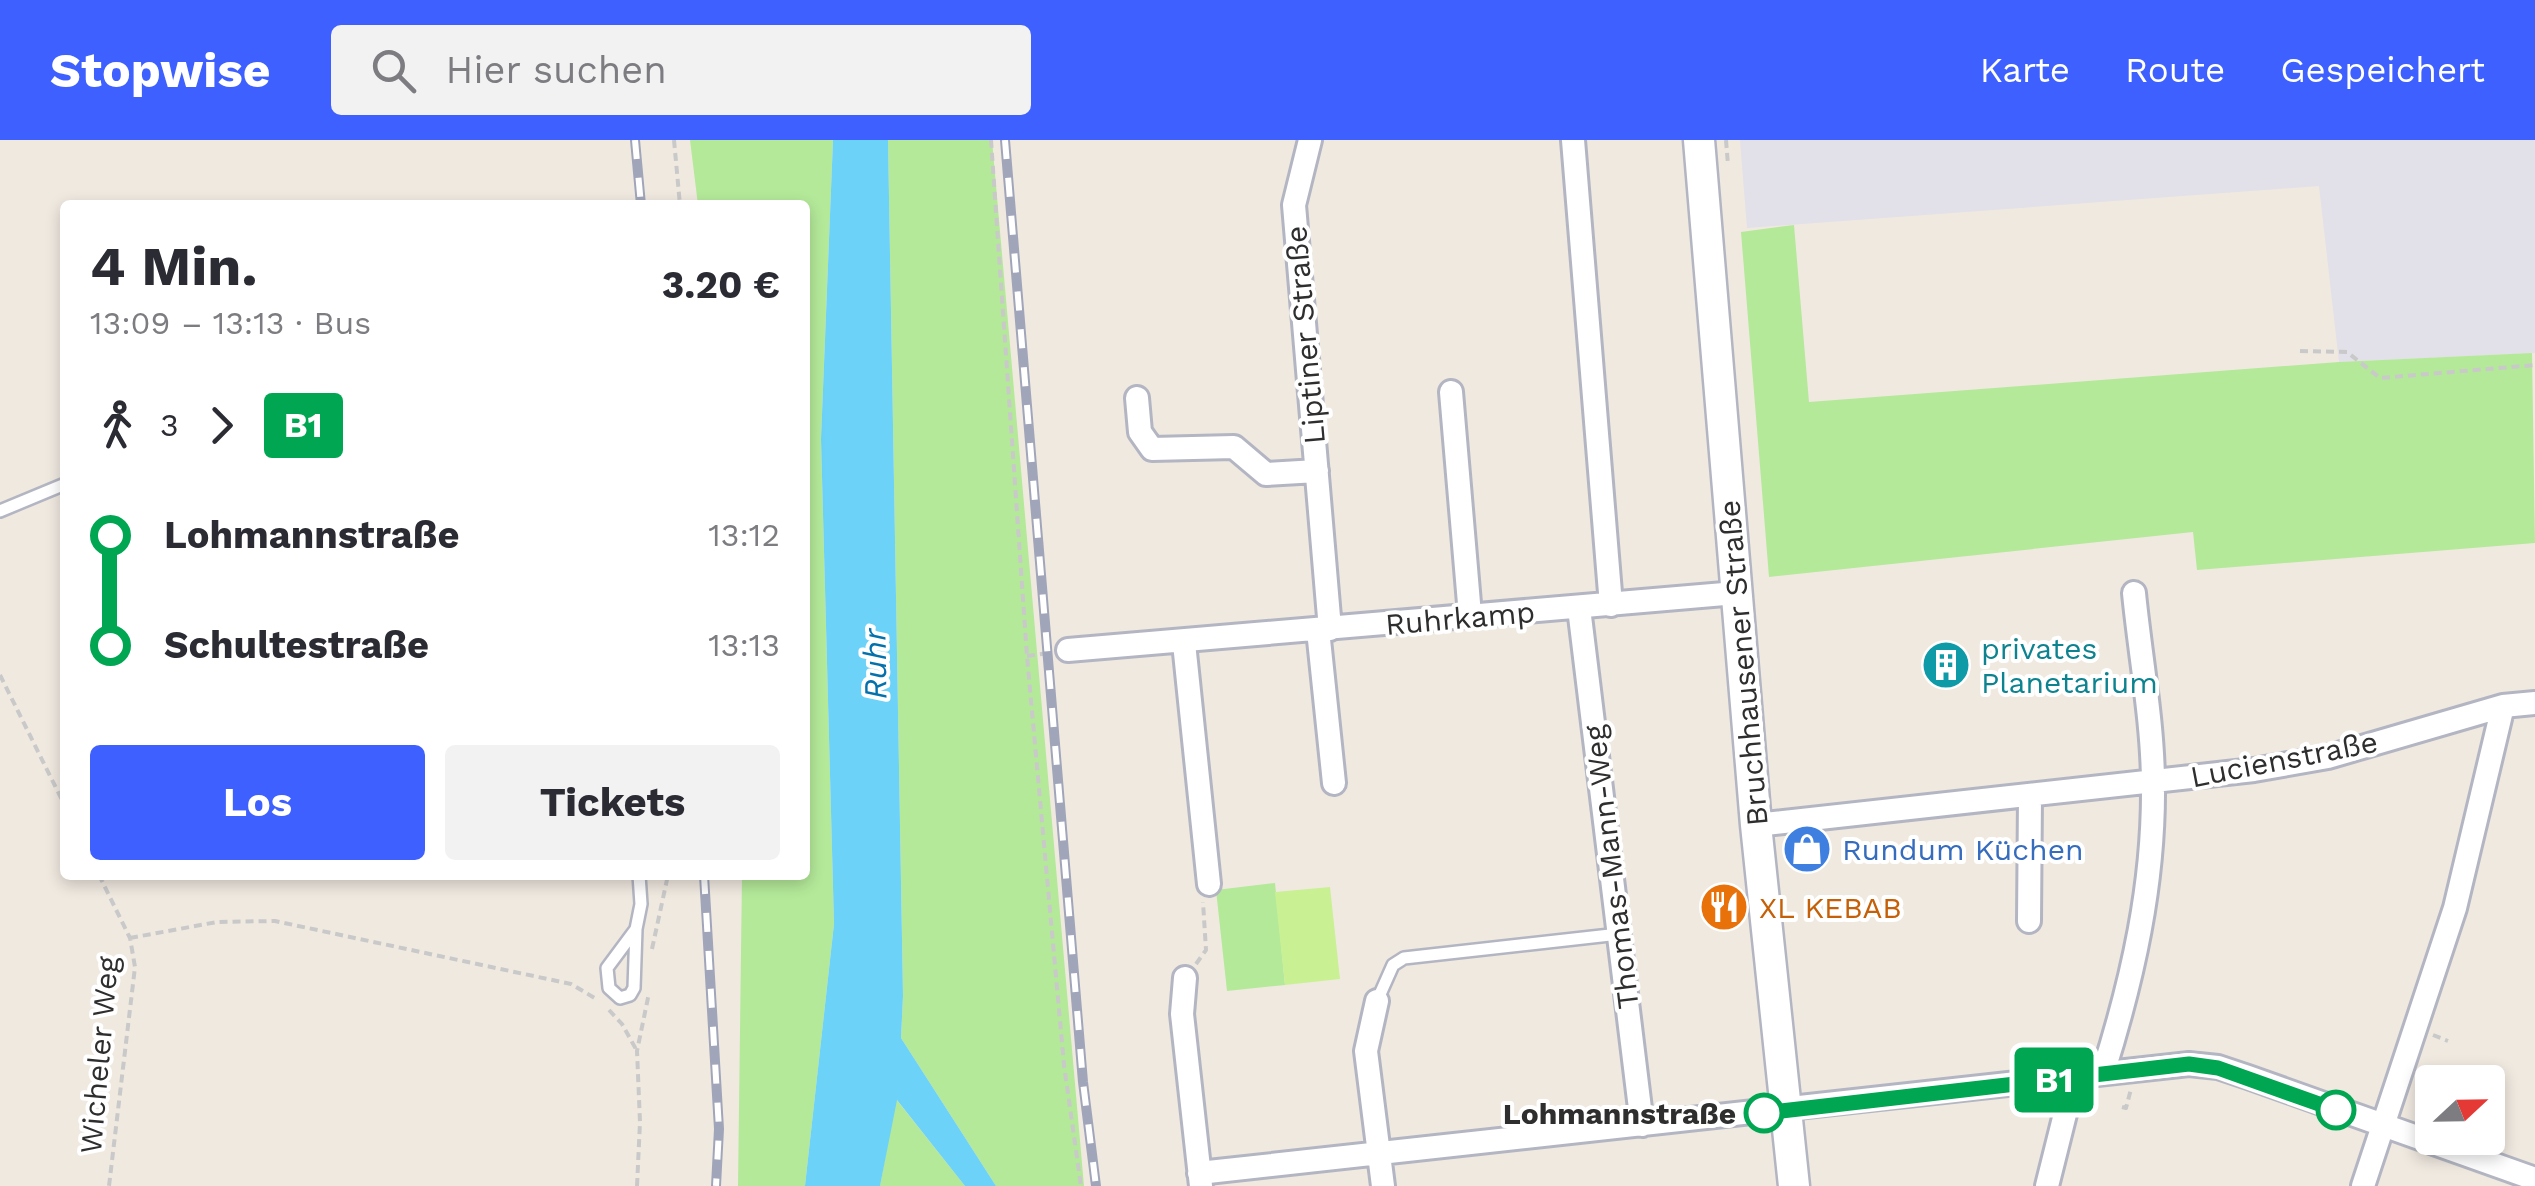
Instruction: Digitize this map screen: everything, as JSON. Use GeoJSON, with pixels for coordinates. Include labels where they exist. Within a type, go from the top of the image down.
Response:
{"type":"FeatureCollection","features":[{"type":"Feature","properties":{"kind":"street","name":"Liptiner Straße"},"geometry":{"type":"LineString","coordinates":[[1310,140],[1294,205],[1317,471],[1334,783]]}},
{"type":"Feature","properties":{"kind":"street"},"geometry":{"type":"LineString","coordinates":[[1573,140],[1610,605]]}},
{"type":"Feature","properties":{"kind":"street","name":"Bruchhausener Straße"},"geometry":{"type":"LineString","coordinates":[[1699,140],[1756,825],[1794,1186]]}},
{"type":"Feature","properties":{"kind":"street"},"geometry":{"type":"LineString","coordinates":[[1451,392],[1470,616]]}},
{"type":"Feature","properties":{"kind":"street","name":"Liptiner Straße"},"geometry":{"type":"LineString","coordinates":[[1137,398],[1140,432],[1152,449],[1229,446],[1266,474],[1317,471]]}},
{"type":"Feature","properties":{"kind":"street","name":"Ruhrkamp"},"geometry":{"type":"LineString","coordinates":[[1068,650],[1736,593]]}},
{"type":"Feature","properties":{"kind":"street"},"geometry":{"type":"LineString","coordinates":[[2103,1072],[2127,996],[2144,916],[2154,783],[2134,593]]}},
{"type":"Feature","properties":{"kind":"street","name":"Thomas-Mann-Weg"},"geometry":{"type":"LineString","coordinates":[[1579,608],[1642,1126]]}},
{"type":"Feature","properties":{"kind":"street"},"geometry":{"type":"LineString","coordinates":[[1184,643],[1209,884]]}},
{"type":"Feature","properties":{"kind":"street","name":"Lucienstraße"},"geometry":{"type":"LineString","coordinates":[[1756,825],[2254,770],[2328,757],[2503,706],[2535,703]]}},
{"type":"Feature","properties":{"kind":"street"},"geometry":{"type":"LineString","coordinates":[[2363,1186],[2455,908],[2503,706]]}},
{"type":"Feature","properties":{"kind":"street"},"geometry":{"type":"LineString","coordinates":[[2029,921],[2030,796]]}},
{"type":"Feature","properties":{"kind":"street"},"geometry":{"type":"LineString","coordinates":[[1185,978],[1182,1014],[1200,1179],[1379,1154],[2189,1064],[2218,1068],[2535,1179]]}},
{"type":"Feature","properties":{"kind":"street"},"geometry":{"type":"LineString","coordinates":[[1377,1001],[1366,1051],[1383,1186]]}},
{"type":"Feature","properties":{"kind":"street"},"geometry":{"type":"LineString","coordinates":[[2047,1186],[2074,1078]]}},
{"type":"Feature","properties":{"kind":"lane"},"geometry":{"type":"LineString","coordinates":[[0,511],[60,486]]}},
{"type":"Feature","properties":{"kind":"lane"},"geometry":{"type":"LineString","coordinates":[[636,929],[608,968],[609,988],[620,998],[630,996],[634,988],[639,880]]}},
{"type":"Feature","properties":{"kind":"lane"},"geometry":{"type":"LineString","coordinates":[[1377,1001],[1393,966],[1404,958],[1619,934]]}},
{"type":"Feature","properties":{"kind":"path"},"geometry":{"type":"LineString","coordinates":[[674,140],[680,200]]}},
{"type":"Feature","properties":{"kind":"path"},"geometry":{"type":"LineString","coordinates":[[991,140],[1028,656],[1064,1065],[1081,1186]]}},
{"type":"Feature","properties":{"kind":"path"},"geometry":{"type":"LineString","coordinates":[[2300,351],[2346,352],[2380,378],[2535,365]]}},
{"type":"Feature","properties":{"kind":"path"},"geometry":{"type":"LineString","coordinates":[[0,675],[60,796]]}},
{"type":"Feature","properties":{"kind":"path","name":"Wicheler Weg"},"geometry":{"type":"LineString","coordinates":[[101,880],[130,938],[134,982],[109,1186]]}},
{"type":"Feature","properties":{"kind":"path"},"geometry":{"type":"LineString","coordinates":[[1185,978],[1206,950],[1202,898],[1209,884]]}},
{"type":"Feature","properties":{"kind":"path"},"geometry":{"type":"LineString","coordinates":[[130,938],[217,922],[276,920],[585,990],[622,1024],[637,1051],[637,1186]]}},
{"type":"Feature","properties":{"kind":"shaded area"},"geometry":{"type":"Polygon","coordinates":[[[1740,140],[2535,140],[2535,353],[2339,362],[2319,186],[1747,228],[1740,140]]]}},
{"type":"Feature","properties":{"kind":"green space"},"geometry":{"type":"Polygon","coordinates":[[[690,140],[833,140],[821,439],[834,924],[805,1186],[738,1186],[742,880],[810,880],[810,200],[697,200],[690,140]]]}},
{"type":"Feature","properties":{"kind":"green space"},"geometry":{"type":"Polygon","coordinates":[[[888,140],[992,140],[1084,1186],[996,1186],[901,1038],[888,140]]]}},
{"type":"Feature","properties":{"kind":"green space"},"geometry":{"type":"Polygon","coordinates":[[[1794,225],[1809,402],[2339,362],[2532,353],[2535,543],[2197,570],[2193,532],[1769,577],[1741,232],[1794,225]]]}},
{"type":"Feature","properties":{"kind":"green space"},"geometry":{"type":"Polygon","coordinates":[[[1275,883],[1285,985],[1227,991],[1216,890],[1275,883]]]}},
{"type":"Feature","properties":{"kind":"green space"},"geometry":{"type":"Polygon","coordinates":[[[1330,887],[1340,979],[1285,985],[1275,892],[1330,887]]]}},
{"type":"Feature","properties":{"kind":"green space"},"geometry":{"type":"Polygon","coordinates":[[[896,1099],[965,1186],[880,1186],[896,1099]]]}},
{"type":"Feature","properties":{"kind":"water","name":"Ruhr"},"geometry":{"type":"Polygon","coordinates":[[[833,140],[888,140],[901,1038],[996,1186],[965,1186],[897,1100],[880,1186],[805,1186],[834,924],[821,439],[833,140]]]}},
{"type":"Feature","properties":{"kind":"railway"},"geometry":{"type":"LineString","coordinates":[[635,140],[641,200]]}},
{"type":"Feature","properties":{"kind":"railway"},"geometry":{"type":"LineString","coordinates":[[1005,140],[1083,1082],[1096,1186]]}},
{"type":"Feature","properties":{"kind":"railway"},"geometry":{"type":"LineString","coordinates":[[704,880],[719,1129],[716,1186]]}},
{"type":"Feature","properties":{"kind":"bus line","name":"B1"},"geometry":{"type":"LineString","coordinates":[[1764,1113],[2189,1064],[2218,1068],[2336,1110]]}},
{"type":"Feature","properties":{"kind":"place","name":"privates Planetarium"},"geometry":{"type":"Point","coordinates":[1946,665]}},
{"type":"Feature","properties":{"kind":"place","name":"Rundum Küchen"},"geometry":{"type":"Point","coordinates":[1807,849]}},
{"type":"Feature","properties":{"kind":"place","name":"XL KEBAB"},"geometry":{"type":"Point","coordinates":[1724,907]}},
{"type":"Feature","properties":{"kind":"place","name":"Lohmannstraße"},"geometry":{"type":"Point","coordinates":[1764,1113]}}]}
